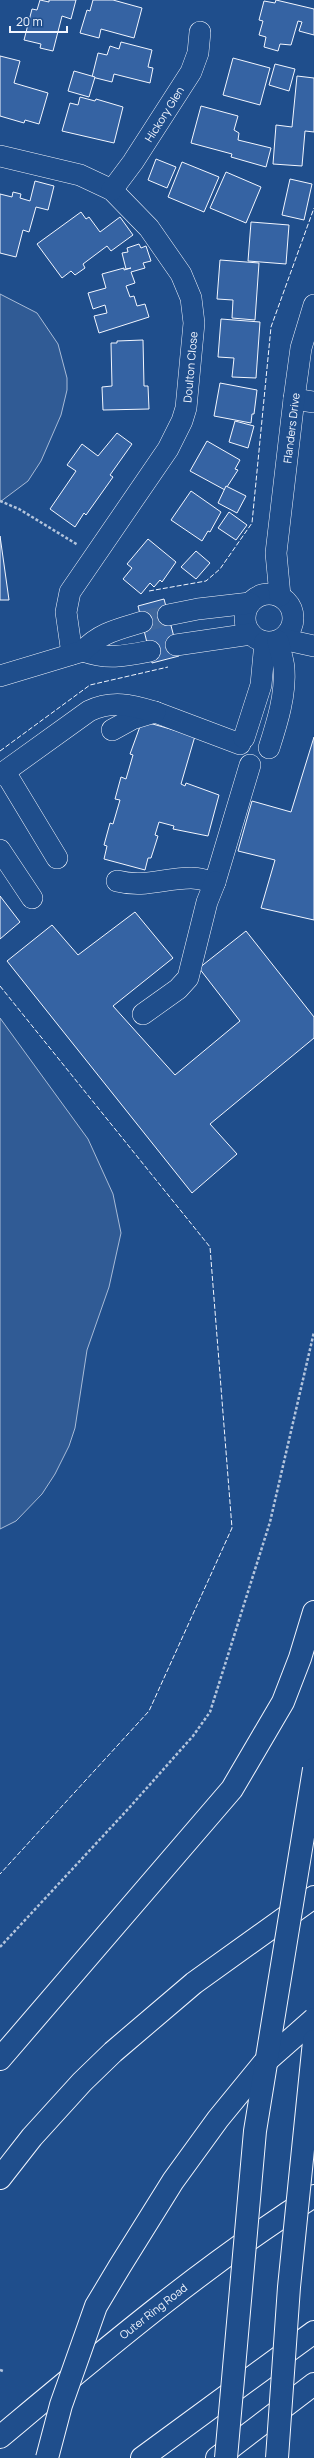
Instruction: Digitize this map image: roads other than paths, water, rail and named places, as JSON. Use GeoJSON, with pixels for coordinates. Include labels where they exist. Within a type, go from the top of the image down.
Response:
{"type":"FeatureCollection","features":[{"type":"Feature","properties":{"kind":"highway"},"geometry":{"type":"LineString","coordinates":[[0,2059],[232,1789],[283,1702],[300,1658],[314,1612]]}},
{"type":"Feature","properties":{"kind":"highway"},"geometry":{"type":"LineString","coordinates":[[226,2458],[255,2131],[314,1769]]}},
{"type":"Feature","properties":{"kind":"highway"},"geometry":{"type":"LineString","coordinates":[[0,2178],[32,2137],[82,2082],[113,2052],[194,1983],[311,1900]]}},
{"type":"Feature","properties":{"kind":"highway"},"geometry":{"type":"LineString","coordinates":[[47,2458],[61,2405],[96,2306],[120,2266],[173,2181],[218,2119],[263,2064],[314,2019]]}},
{"type":"Feature","properties":{"kind":"highway"},"geometry":{"type":"LineString","coordinates":[[277,2458],[289,2287],[314,2041]]}},
{"type":"Feature","properties":{"kind":"highway","name":"Outer Ring Road"},"geometry":{"type":"LineString","coordinates":[[0,2436],[130,2328],[251,2236],[314,2196]]}},
{"type":"Feature","properties":{"kind":"highway"},"geometry":{"type":"LineString","coordinates":[[142,2458],[314,2332]]}},
{"type":"Feature","properties":{"kind":"highway"},"geometry":{"type":"LineString","coordinates":[[217,2458],[314,2384]]}},
{"type":"Feature","properties":{"kind":"street","name":"Hickory Glen"},"geometry":{"type":"LineString","coordinates":[[112,190],[133,162],[191,72],[198,53],[200,32]]}},
{"type":"Feature","properties":{"kind":"street","name":"Doulton Close"},"geometry":{"type":"LineString","coordinates":[[0,156],[80,175],[112,190],[149,228],[181,274],[191,298],[194,323],[186,408],[182,421],[168,449],[78,578],[67,601],[68,633],[77,653]]}},
{"type":"Feature","properties":{"kind":"street","name":"Flanders Drive"},"geometry":{"type":"LineString","coordinates":[[269,748],[277,721],[284,680],[284,668],[269,639],[245,619],[263,598],[276,553],[304,400],[301,348],[314,305]]}},
{"type":"Feature","properties":{"kind":"street"},"geometry":{"type":"LineString","coordinates":[[168,615],[198,608],[263,598],[292,609],[293,621],[290,631],[269,639]]}},
{"type":"Feature","properties":{"kind":"street"},"geometry":{"type":"LineString","coordinates":[[293,621],[314,633]]}},
{"type":"Feature","properties":{"kind":"street"},"geometry":{"type":"LineString","coordinates":[[0,676],[77,653],[102,635],[142,622]]}},
{"type":"Feature","properties":{"kind":"street"},"geometry":{"type":"LineString","coordinates":[[57,858],[3,774],[90,711],[102,706],[130,705],[242,741],[252,735],[260,736],[266,741],[269,748],[269,756],[264,762],[250,765],[242,760],[239,752],[242,741],[261,685],[269,639]]}},
{"type":"Feature","properties":{"kind":"street"},"geometry":{"type":"LineString","coordinates":[[176,645],[269,639],[314,646]]}},
{"type":"Feature","properties":{"kind":"street"},"geometry":{"type":"LineString","coordinates":[[77,653],[116,658],[150,651]]}},
{"type":"Feature","properties":{"kind":"street"},"geometry":{"type":"LineString","coordinates":[[112,730],[132,719],[155,712]]}},
{"type":"Feature","properties":{"kind":"street"},"geometry":{"type":"LineString","coordinates":[[143,1014],[178,989],[188,978],[207,902],[215,882],[250,765]]}},
{"type":"Feature","properties":{"kind":"street"},"geometry":{"type":"LineString","coordinates":[[0,850],[32,898]]}},
{"type":"Feature","properties":{"kind":"street"},"geometry":{"type":"LineString","coordinates":[[117,881],[132,885],[191,878],[215,882]]}},
{"type":"Feature","properties":{"kind":"tunnel"},"geometry":{"type":"LineString","coordinates":[[142,622],[168,615]]}}]}
